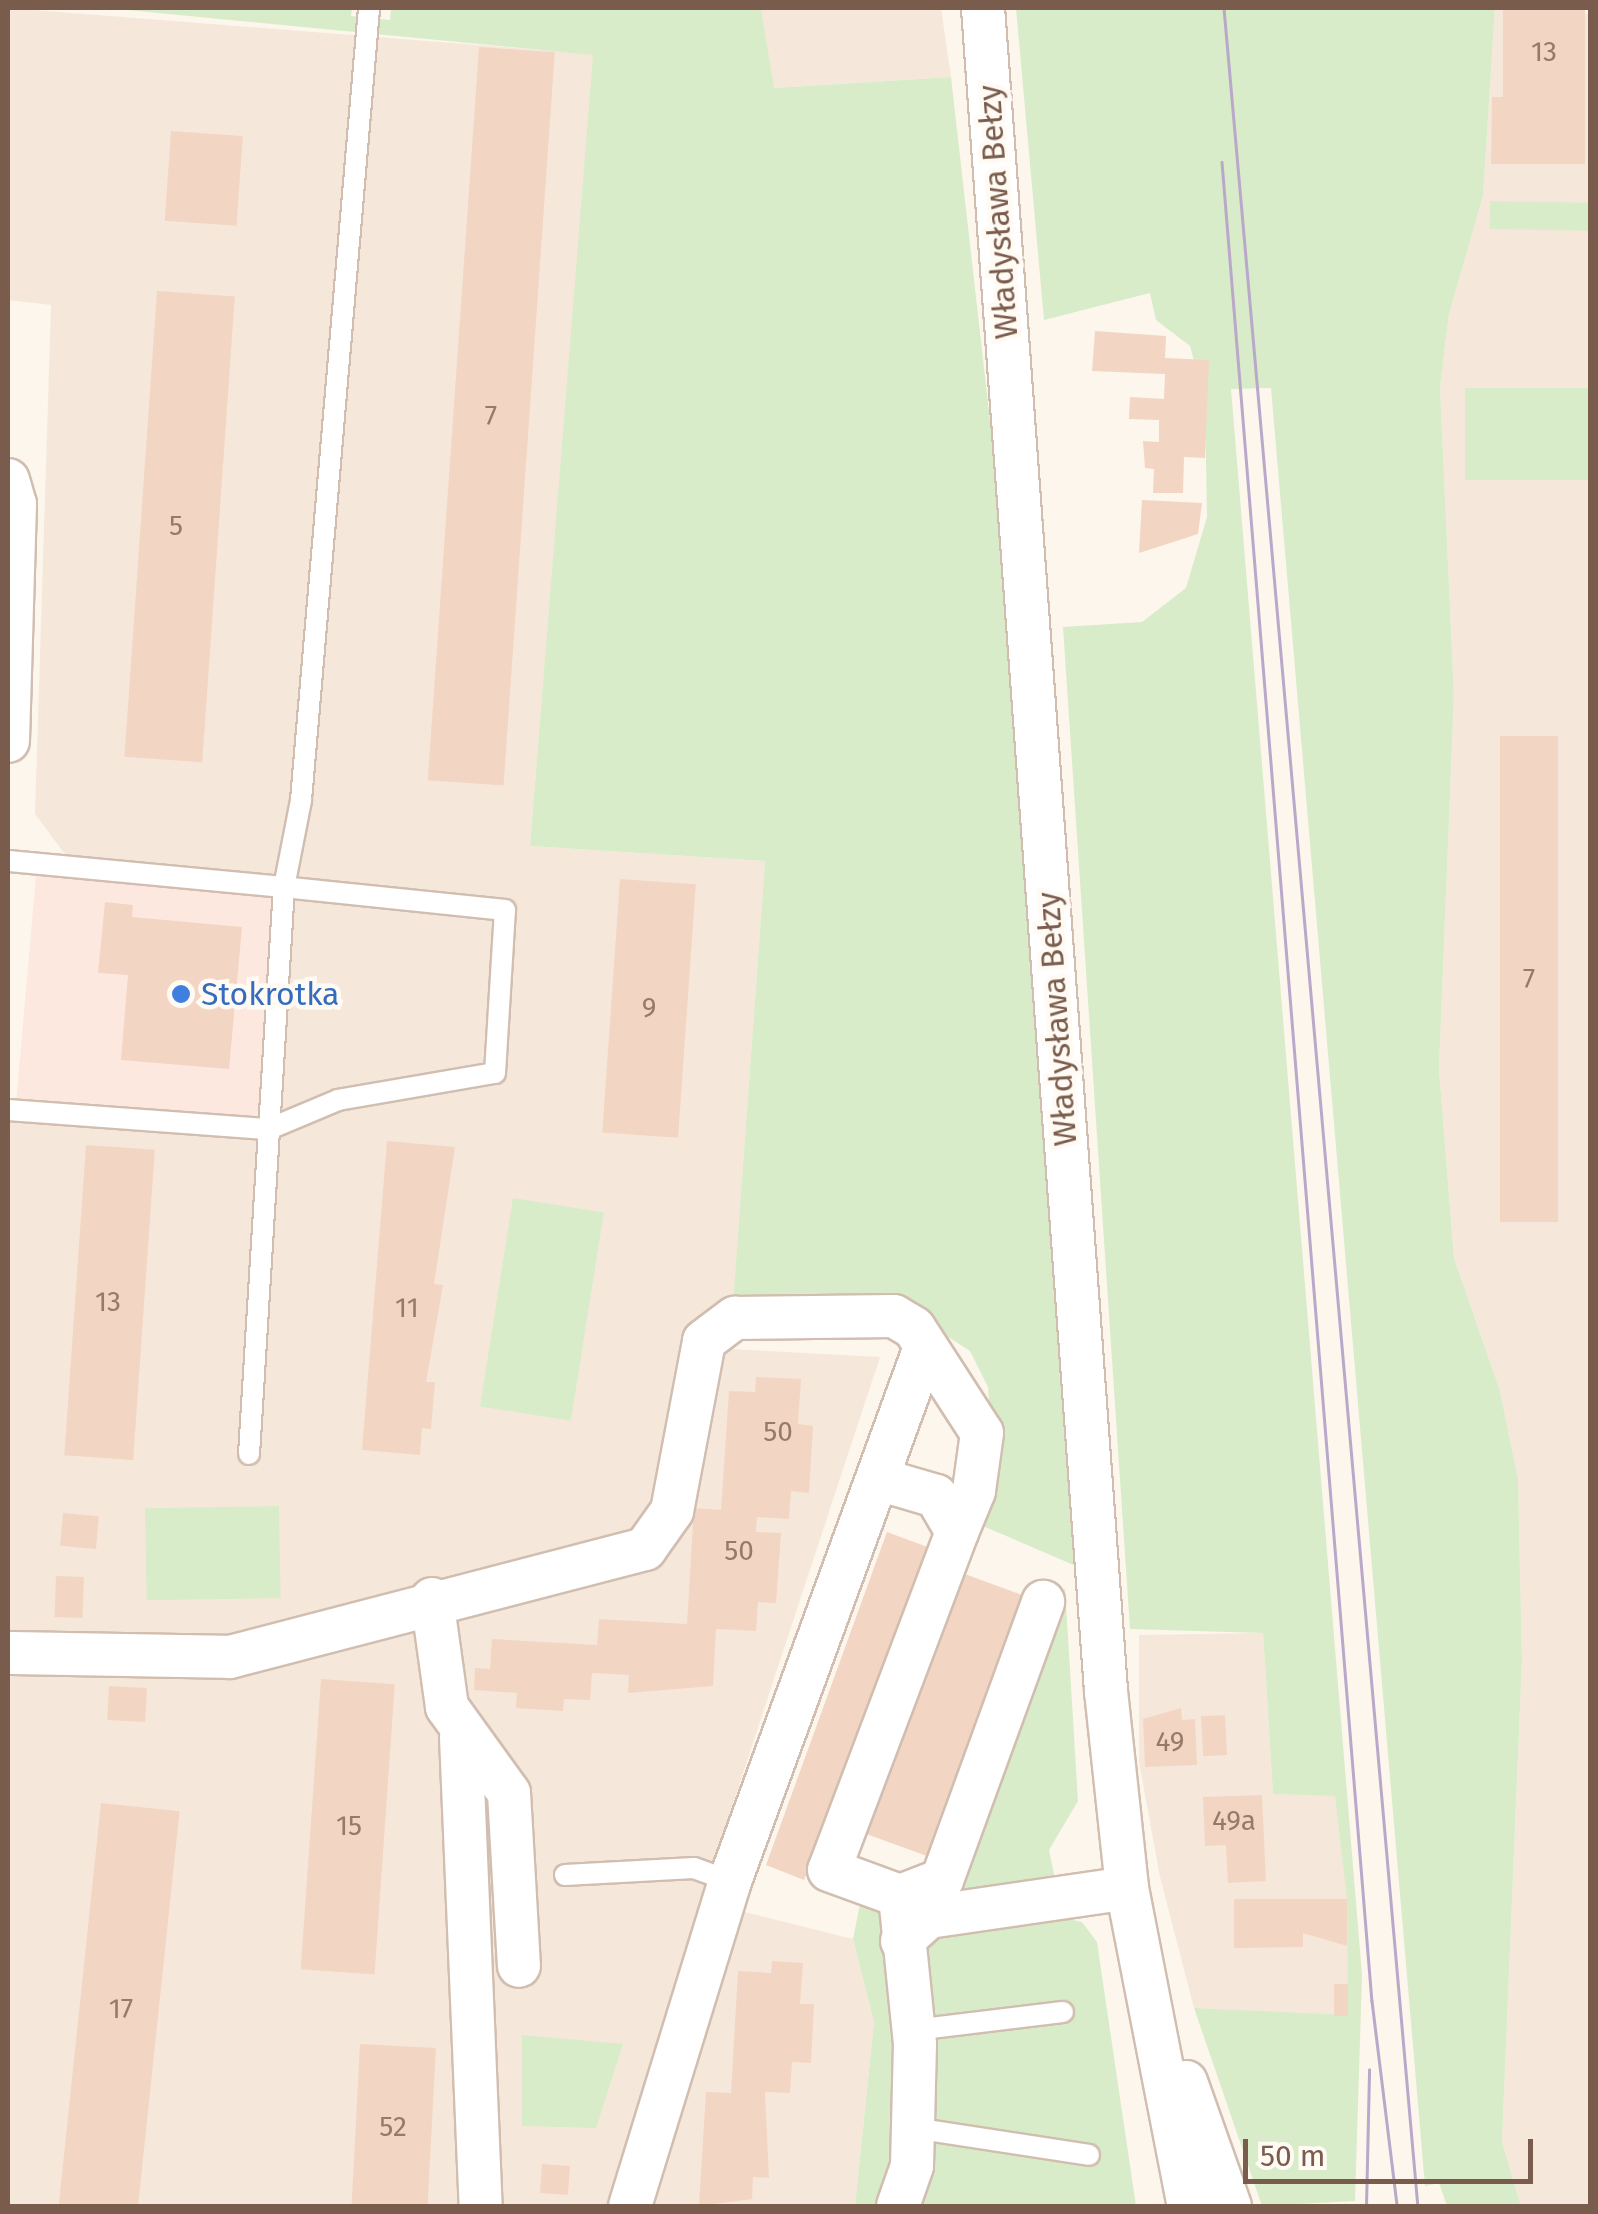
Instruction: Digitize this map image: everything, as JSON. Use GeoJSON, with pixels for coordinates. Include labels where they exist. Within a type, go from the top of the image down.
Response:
{"type":"FeatureCollection","features":[{"type":"Feature","properties":{"kind":"street","name":"Władysława Bełzy"},"geometry":{"type":"LineString","coordinates":[[982,8],[1128,1888],[1160,2027],[1189,2206]]}},
{"type":"Feature","properties":{"kind":"street"},"geometry":{"type":"LineString","coordinates":[[8,741],[11,492]]}},
{"type":"Feature","properties":{"kind":"street"},"geometry":{"type":"LineString","coordinates":[[8,1653],[230,1656],[432,1598],[645,1550],[672,1512],[704,1341],[718,1323],[894,1316],[924,1350],[982,1433],[956,1532],[829,1870],[900,1896],[942,1880],[1043,1602]]}},
{"type":"Feature","properties":{"kind":"street"},"geometry":{"type":"LineString","coordinates":[[630,2206],[730,1881],[924,1350]]}},
{"type":"Feature","properties":{"kind":"street"},"geometry":{"type":"LineString","coordinates":[[878,1478],[936,1496],[956,1532]]}},
{"type":"Feature","properties":{"kind":"street"},"geometry":{"type":"LineString","coordinates":[[432,1598],[447,1707],[461,1737],[481,2206]]}},
{"type":"Feature","properties":{"kind":"street"},"geometry":{"type":"LineString","coordinates":[[461,1737],[496,1767],[509,1794],[518,1966]]}},
{"type":"Feature","properties":{"kind":"street"},"geometry":{"type":"LineString","coordinates":[[902,1942],[928,1917],[1128,1888]]}},
{"type":"Feature","properties":{"kind":"street"},"geometry":{"type":"LineString","coordinates":[[898,2206],[914,2128],[914,2030],[900,1896]]}},
{"type":"Feature","properties":{"kind":"street","name":"Władysława Bełzy"},"geometry":{"type":"LineString","coordinates":[[1160,2027],[1230,2206]]}},
{"type":"Feature","properties":{"kind":"lane"},"geometry":{"type":"LineString","coordinates":[[249,1454],[284,887],[301,800],[369,8]]}},
{"type":"Feature","properties":{"kind":"lane"},"geometry":{"type":"LineString","coordinates":[[8,861],[506,910],[495,1073],[338,1100],[269,1130],[8,1110]]}},
{"type":"Feature","properties":{"kind":"lane"},"geometry":{"type":"LineString","coordinates":[[565,1875],[694,1868],[730,1881]]}},
{"type":"Feature","properties":{"kind":"lane"},"geometry":{"type":"LineString","coordinates":[[914,2030],[1062,2012]]}},
{"type":"Feature","properties":{"kind":"lane"},"geometry":{"type":"LineString","coordinates":[[914,2128],[1089,2156]]}},
{"type":"Feature","properties":{"kind":"shaded area"},"geometry":{"type":"Polygon","coordinates":[[[8,8],[594,54],[530,846],[765,861],[730,1349],[880,1357],[701,1901],[853,1939],[874,2022],[855,2206],[8,2206],[8,1111],[270,1129],[35,814],[51,305],[8,300],[8,8]]]}},
{"type":"Feature","properties":{"kind":"shaded area"},"geometry":{"type":"Polygon","coordinates":[[[761,8],[941,8],[951,77],[773,88],[761,8]]]}},
{"type":"Feature","properties":{"kind":"shaded area"},"geometry":{"type":"Polygon","coordinates":[[[1495,8],[1590,14],[1590,2206],[1521,2206],[1502,2142],[1522,1659],[1518,1479],[1500,1391],[1454,1258],[1439,1069],[1454,695],[1440,387],[1449,314],[1483,196],[1495,8]]]}},
{"type":"Feature","properties":{"kind":"shaded area"},"geometry":{"type":"Polygon","coordinates":[[[37,864],[284,886],[262,1134],[15,1112],[37,864]]]}},
{"type":"Feature","properties":{"kind":"shaded area"},"geometry":{"type":"Polygon","coordinates":[[[1263,1633],[1273,1794],[1335,1795],[1348,1901],[1348,2016],[1194,2008],[1160,1877],[1139,1762],[1139,1635],[1263,1633]]]}},
{"type":"Feature","properties":{"kind":"green space"},"geometry":{"type":"Polygon","coordinates":[[[107,8],[352,8],[351,16],[390,20],[391,8],[761,8],[774,88],[951,77],[999,500],[1076,1566],[983,1526],[994,1471],[988,1387],[970,1351],[911,1313],[733,1304],[765,861],[530,846],[593,55],[107,8]]]}},
{"type":"Feature","properties":{"kind":"green space"},"geometry":{"type":"Polygon","coordinates":[[[1016,8],[1495,8],[1483,196],[1449,314],[1440,387],[1454,695],[1439,1069],[1454,1258],[1500,1391],[1518,1479],[1522,1659],[1502,2142],[1521,2206],[1447,2206],[1439,2183],[1425,2186],[1271,388],[1231,389],[1362,1975],[1355,2201],[1262,2206],[1194,2008],[1348,2015],[1347,1899],[1335,1796],[1273,1794],[1263,1633],[1130,1629],[1063,627],[1142,622],[1186,588],[1207,517],[1205,402],[1190,346],[1156,320],[1150,293],[1044,320],[1016,8]]]}},
{"type":"Feature","properties":{"kind":"green space"},"geometry":{"type":"Polygon","coordinates":[[[1490,201],[1590,203],[1589,231],[1490,229],[1490,201]]]}},
{"type":"Feature","properties":{"kind":"green space"},"geometry":{"type":"Polygon","coordinates":[[[1465,388],[1590,388],[1590,480],[1465,480],[1465,388]]]}},
{"type":"Feature","properties":{"kind":"green space"},"geometry":{"type":"Polygon","coordinates":[[[513,1198],[604,1212],[571,1421],[480,1406],[513,1198]]]}},
{"type":"Feature","properties":{"kind":"green space"},"geometry":{"type":"Polygon","coordinates":[[[279,1506],[281,1598],[147,1600],[145,1508],[279,1506]]]}},
{"type":"Feature","properties":{"kind":"green space"},"geometry":{"type":"Polygon","coordinates":[[[1065,1588],[1078,1801],[1049,1850],[1063,1918],[1082,1922],[1097,1942],[1136,2206],[855,2206],[874,2022],[853,1939],[860,1904],[955,1896],[1065,1588]]]}},
{"type":"Feature","properties":{"kind":"green space"},"geometry":{"type":"Polygon","coordinates":[[[522,2035],[623,2044],[596,2128],[522,2126],[522,2035]]]}},
{"type":"Feature","properties":{"kind":"building"},"geometry":{"type":"Polygon","coordinates":[[[1503,8],[1585,8],[1585,164],[1491,164],[1492,97],[1503,97],[1503,8]]]}},
{"type":"Feature","properties":{"kind":"building"},"geometry":{"type":"Polygon","coordinates":[[[479,47],[555,52],[504,786],[428,780],[479,47]]]}},
{"type":"Feature","properties":{"kind":"building"},"geometry":{"type":"Polygon","coordinates":[[[171,131],[243,136],[237,226],[165,221],[171,131]]]}},
{"type":"Feature","properties":{"kind":"building"},"geometry":{"type":"Polygon","coordinates":[[[157,291],[235,296],[202,762],[124,757],[157,291]]]}},
{"type":"Feature","properties":{"kind":"building"},"geometry":{"type":"Polygon","coordinates":[[[1095,331],[1166,336],[1165,358],[1209,360],[1205,458],[1184,457],[1183,493],[1153,493],[1154,469],[1145,468],[1143,441],[1159,442],[1159,420],[1129,419],[1130,397],[1164,399],[1165,374],[1092,371],[1095,331]]]}},
{"type":"Feature","properties":{"kind":"building"},"geometry":{"type":"Polygon","coordinates":[[[1142,500],[1202,503],[1198,534],[1139,553],[1142,500]]]}},
{"type":"Feature","properties":{"kind":"building"},"geometry":{"type":"Polygon","coordinates":[[[1500,736],[1558,736],[1558,1222],[1500,1222],[1500,736]]]}},
{"type":"Feature","properties":{"kind":"building"},"geometry":{"type":"Polygon","coordinates":[[[620,879],[696,884],[678,1138],[602,1132],[620,879]]]}},
{"type":"Feature","properties":{"kind":"building","name":"Stokrotka"},"geometry":{"type":"Polygon","coordinates":[[[105,902],[133,905],[132,917],[242,927],[229,1069],[121,1060],[128,975],[98,973],[105,902]]]}},
{"type":"Feature","properties":{"kind":"building"},"geometry":{"type":"Polygon","coordinates":[[[387,1141],[455,1147],[434,1284],[443,1285],[426,1382],[435,1382],[431,1429],[422,1428],[420,1455],[362,1450],[387,1141]]]}},
{"type":"Feature","properties":{"kind":"building"},"geometry":{"type":"Polygon","coordinates":[[[86,1145],[155,1150],[133,1460],[64,1455],[86,1145]]]}},
{"type":"Feature","properties":{"kind":"building"},"geometry":{"type":"Polygon","coordinates":[[[756,1377],[801,1379],[798,1424],[813,1426],[809,1493],[791,1491],[789,1519],[757,1517],[756,1532],[781,1533],[776,1603],[758,1602],[756,1631],[716,1629],[713,1686],[628,1693],[629,1675],[592,1673],[590,1700],[564,1699],[563,1711],[516,1708],[517,1693],[474,1690],[475,1668],[490,1669],[492,1639],[597,1645],[599,1619],[687,1624],[694,1508],[721,1510],[729,1391],[755,1392],[756,1377]]]}},
{"type":"Feature","properties":{"kind":"building"},"geometry":{"type":"Polygon","coordinates":[[[63,1513],[99,1516],[96,1549],[60,1546],[63,1513]]]}},
{"type":"Feature","properties":{"kind":"building"},"geometry":{"type":"Polygon","coordinates":[[[887,1532],[933,1549],[804,1880],[766,1865],[887,1532]]]}},
{"type":"Feature","properties":{"kind":"building"},"geometry":{"type":"Polygon","coordinates":[[[962,1573],[1024,1596],[929,1857],[867,1834],[962,1573]]]}},
{"type":"Feature","properties":{"kind":"building"},"geometry":{"type":"Polygon","coordinates":[[[56,1576],[84,1577],[83,1618],[55,1617],[56,1576]]]}},
{"type":"Feature","properties":{"kind":"building"},"geometry":{"type":"Polygon","coordinates":[[[321,1679],[395,1684],[375,1974],[301,1969],[321,1679]]]}},
{"type":"Feature","properties":{"kind":"building"},"geometry":{"type":"Polygon","coordinates":[[[109,1686],[147,1688],[145,1722],[107,1720],[109,1686]]]}},
{"type":"Feature","properties":{"kind":"building"},"geometry":{"type":"Polygon","coordinates":[[[1181,1708],[1182,1720],[1195,1719],[1197,1765],[1145,1767],[1143,1719],[1181,1708]]]}},
{"type":"Feature","properties":{"kind":"building"},"geometry":{"type":"Polygon","coordinates":[[[1225,1715],[1227,1755],[1203,1756],[1201,1716],[1225,1715]]]}},
{"type":"Feature","properties":{"kind":"building"},"geometry":{"type":"Polygon","coordinates":[[[1262,1795],[1266,1881],[1228,1883],[1226,1845],[1205,1846],[1203,1797],[1262,1795]]]}},
{"type":"Feature","properties":{"kind":"building"},"geometry":{"type":"Polygon","coordinates":[[[101,1803],[180,1811],[138,2206],[59,2206],[101,1803]]]}},
{"type":"Feature","properties":{"kind":"building"},"geometry":{"type":"Polygon","coordinates":[[[1234,1899],[1347,1899],[1347,1946],[1303,1933],[1303,1947],[1234,1948],[1234,1899]]]}},
{"type":"Feature","properties":{"kind":"building"},"geometry":{"type":"Polygon","coordinates":[[[772,1961],[803,1963],[800,2004],[814,2004],[811,2063],[792,2062],[790,2093],[765,2092],[769,2178],[753,2177],[752,2199],[699,2206],[706,2092],[731,2093],[738,1971],[771,1973],[772,1961]]]}},
{"type":"Feature","properties":{"kind":"building"},"geometry":{"type":"Polygon","coordinates":[[[1334,1984],[1348,1984],[1348,2016],[1334,2016],[1334,1984]]]}},
{"type":"Feature","properties":{"kind":"building"},"geometry":{"type":"Polygon","coordinates":[[[360,2044],[436,2048],[428,2206],[352,2206],[360,2044]]]}},
{"type":"Feature","properties":{"kind":"building"},"geometry":{"type":"Polygon","coordinates":[[[542,2164],[570,2166],[568,2195],[540,2193],[542,2164]]]}},
{"type":"Feature","properties":{"kind":"tram line"},"geometry":{"type":"LineString","coordinates":[[1224,8],[1418,2206]]}},
{"type":"Feature","properties":{"kind":"tram line"},"geometry":{"type":"LineString","coordinates":[[1222,162],[1372,2001],[1397,2206]]}},
{"type":"Feature","properties":{"kind":"tram line"},"geometry":{"type":"LineString","coordinates":[[1366,2206],[1369,2070]]}},
{"type":"Feature","properties":{"kind":"place","name":"Stokrotka"},"geometry":{"type":"Point","coordinates":[181,994]}}]}
